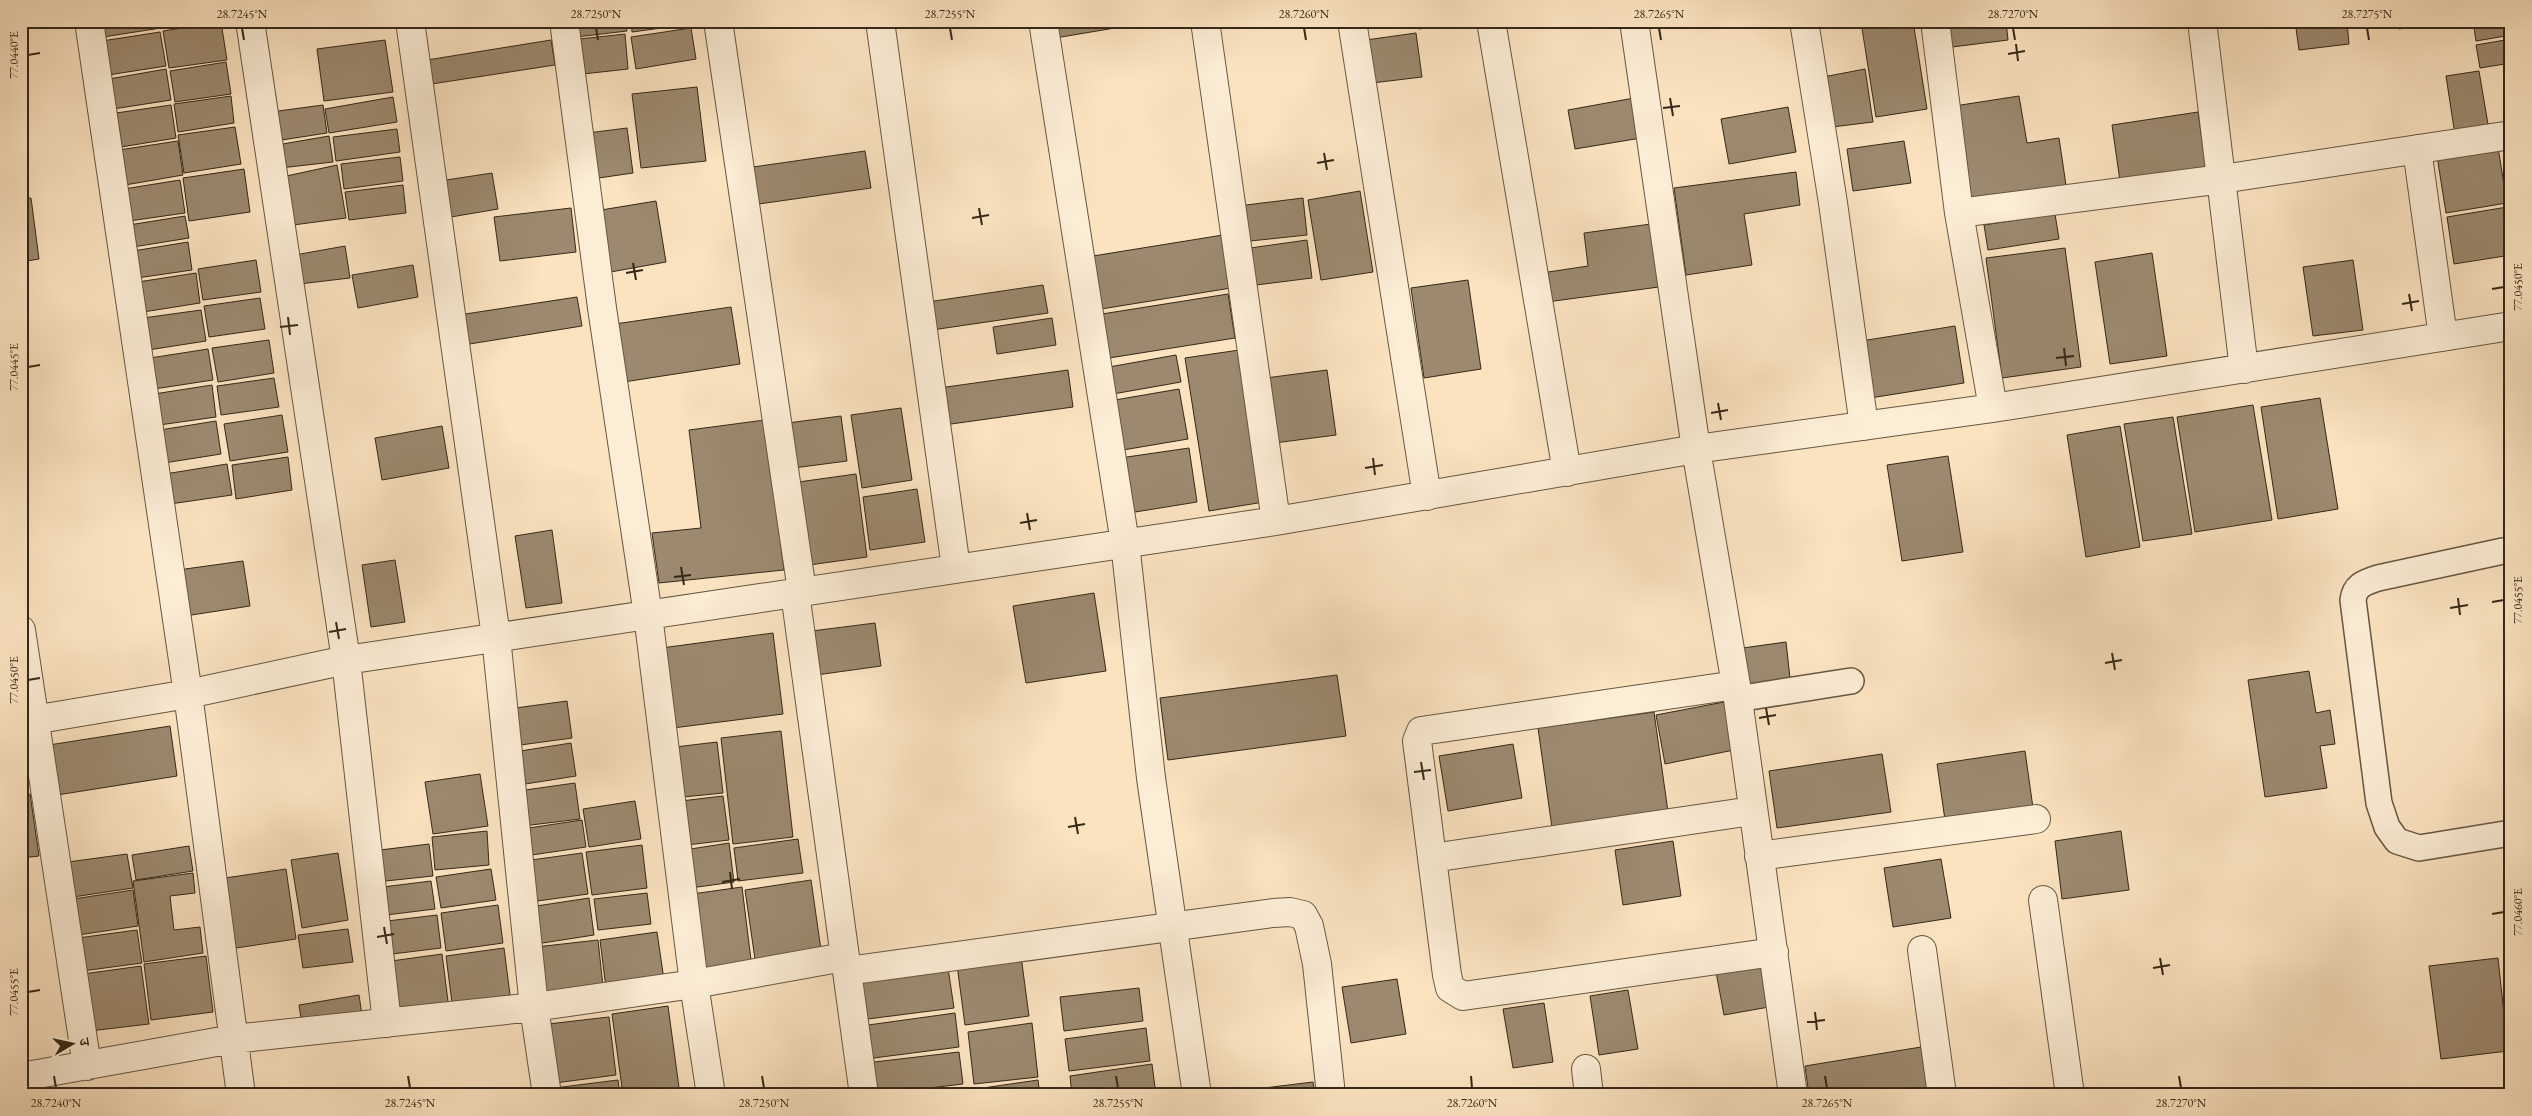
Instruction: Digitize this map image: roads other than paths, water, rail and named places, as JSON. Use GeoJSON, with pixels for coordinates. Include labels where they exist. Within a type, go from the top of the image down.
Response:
{"type":"FeatureCollection","features":[{"type":"Feature","properties":{"kind":"street"},"geometry":{"type":"LineString","coordinates":[[89,21],[188,694],[241,1095]]}},
{"type":"Feature","properties":{"kind":"street"},"geometry":{"type":"LineString","coordinates":[[250,21],[346,660],[387,1023]]}},
{"type":"Feature","properties":{"kind":"street"},"geometry":{"type":"LineString","coordinates":[[410,21],[496,637],[534,1007],[546,1095]]}},
{"type":"Feature","properties":{"kind":"street"},"geometry":{"type":"LineString","coordinates":[[564,21],[602,308],[648,614],[694,984],[711,1095]]}},
{"type":"Feature","properties":{"kind":"street"},"geometry":{"type":"LineString","coordinates":[[718,21],[798,592],[864,1095]]}},
{"type":"Feature","properties":{"kind":"street"},"geometry":{"type":"LineString","coordinates":[[880,21],[956,568]]}},
{"type":"Feature","properties":{"kind":"street"},"geometry":{"type":"LineString","coordinates":[[1044,21],[1125,543],[1151,778],[1197,1095]]}},
{"type":"Feature","properties":{"kind":"street"},"geometry":{"type":"LineString","coordinates":[[1205,21],[1276,521]]}},
{"type":"Feature","properties":{"kind":"street"},"geometry":{"type":"LineString","coordinates":[[1352,21],[1427,496]]}},
{"type":"Feature","properties":{"kind":"street"},"geometry":{"type":"LineString","coordinates":[[1491,21],[1567,472]]}},
{"type":"Feature","properties":{"kind":"street"},"geometry":{"type":"LineString","coordinates":[[1634,21],[1696,449],[1736,692],[1793,1095]]}},
{"type":"Feature","properties":{"kind":"street"},"geometry":{"type":"LineString","coordinates":[[1804,21],[1833,203],[1864,426]]}},
{"type":"Feature","properties":{"kind":"street"},"geometry":{"type":"LineString","coordinates":[[1935,21],[1959,213],[1993,408]]}},
{"type":"Feature","properties":{"kind":"street"},"geometry":{"type":"LineString","coordinates":[[2202,21],[2244,369]]}},
{"type":"Feature","properties":{"kind":"street"},"geometry":{"type":"LineString","coordinates":[[1959,213],[2222,178],[2511,135]]}},
{"type":"Feature","properties":{"kind":"street"},"geometry":{"type":"LineString","coordinates":[[2417,149],[2443,337]]}},
{"type":"Feature","properties":{"kind":"street"},"geometry":{"type":"LineString","coordinates":[[28,721],[188,694],[346,660],[1276,521],[1696,449],[1993,408],[2511,326]]}},
{"type":"Feature","properties":{"kind":"street"},"geometry":{"type":"LineString","coordinates":[[21,630],[28,721],[87,1066]]}},
{"type":"Feature","properties":{"kind":"street"},"geometry":{"type":"LineString","coordinates":[[1736,692],[1421,731],[1417,741],[1447,975],[1450,988],[1463,996],[1774,952]]}},
{"type":"Feature","properties":{"kind":"street"},"geometry":{"type":"LineString","coordinates":[[1432,858],[1752,810]]}},
{"type":"Feature","properties":{"kind":"street"},"geometry":{"type":"LineString","coordinates":[[1760,856],[2036,819]]}},
{"type":"Feature","properties":{"kind":"street"},"geometry":{"type":"LineString","coordinates":[[2043,900],[2070,1095]]}},
{"type":"Feature","properties":{"kind":"street"},"geometry":{"type":"LineString","coordinates":[[21,1077],[233,1039],[534,1007],[846,964],[1290,912],[1303,915],[1309,926],[1317,964],[1330,1095]]}},
{"type":"Feature","properties":{"kind":"street"},"geometry":{"type":"LineString","coordinates":[[1922,950],[1942,1095]]}},
{"type":"Feature","properties":{"kind":"lane"},"geometry":{"type":"LineString","coordinates":[[2503,551],[2378,578],[2358,586],[2354,592],[2353,600],[2379,803],[2387,827],[2397,841],[2418,848],[2511,834]]}},
{"type":"Feature","properties":{"kind":"lane"},"geometry":{"type":"LineString","coordinates":[[1736,692],[1852,681]]}}]}
